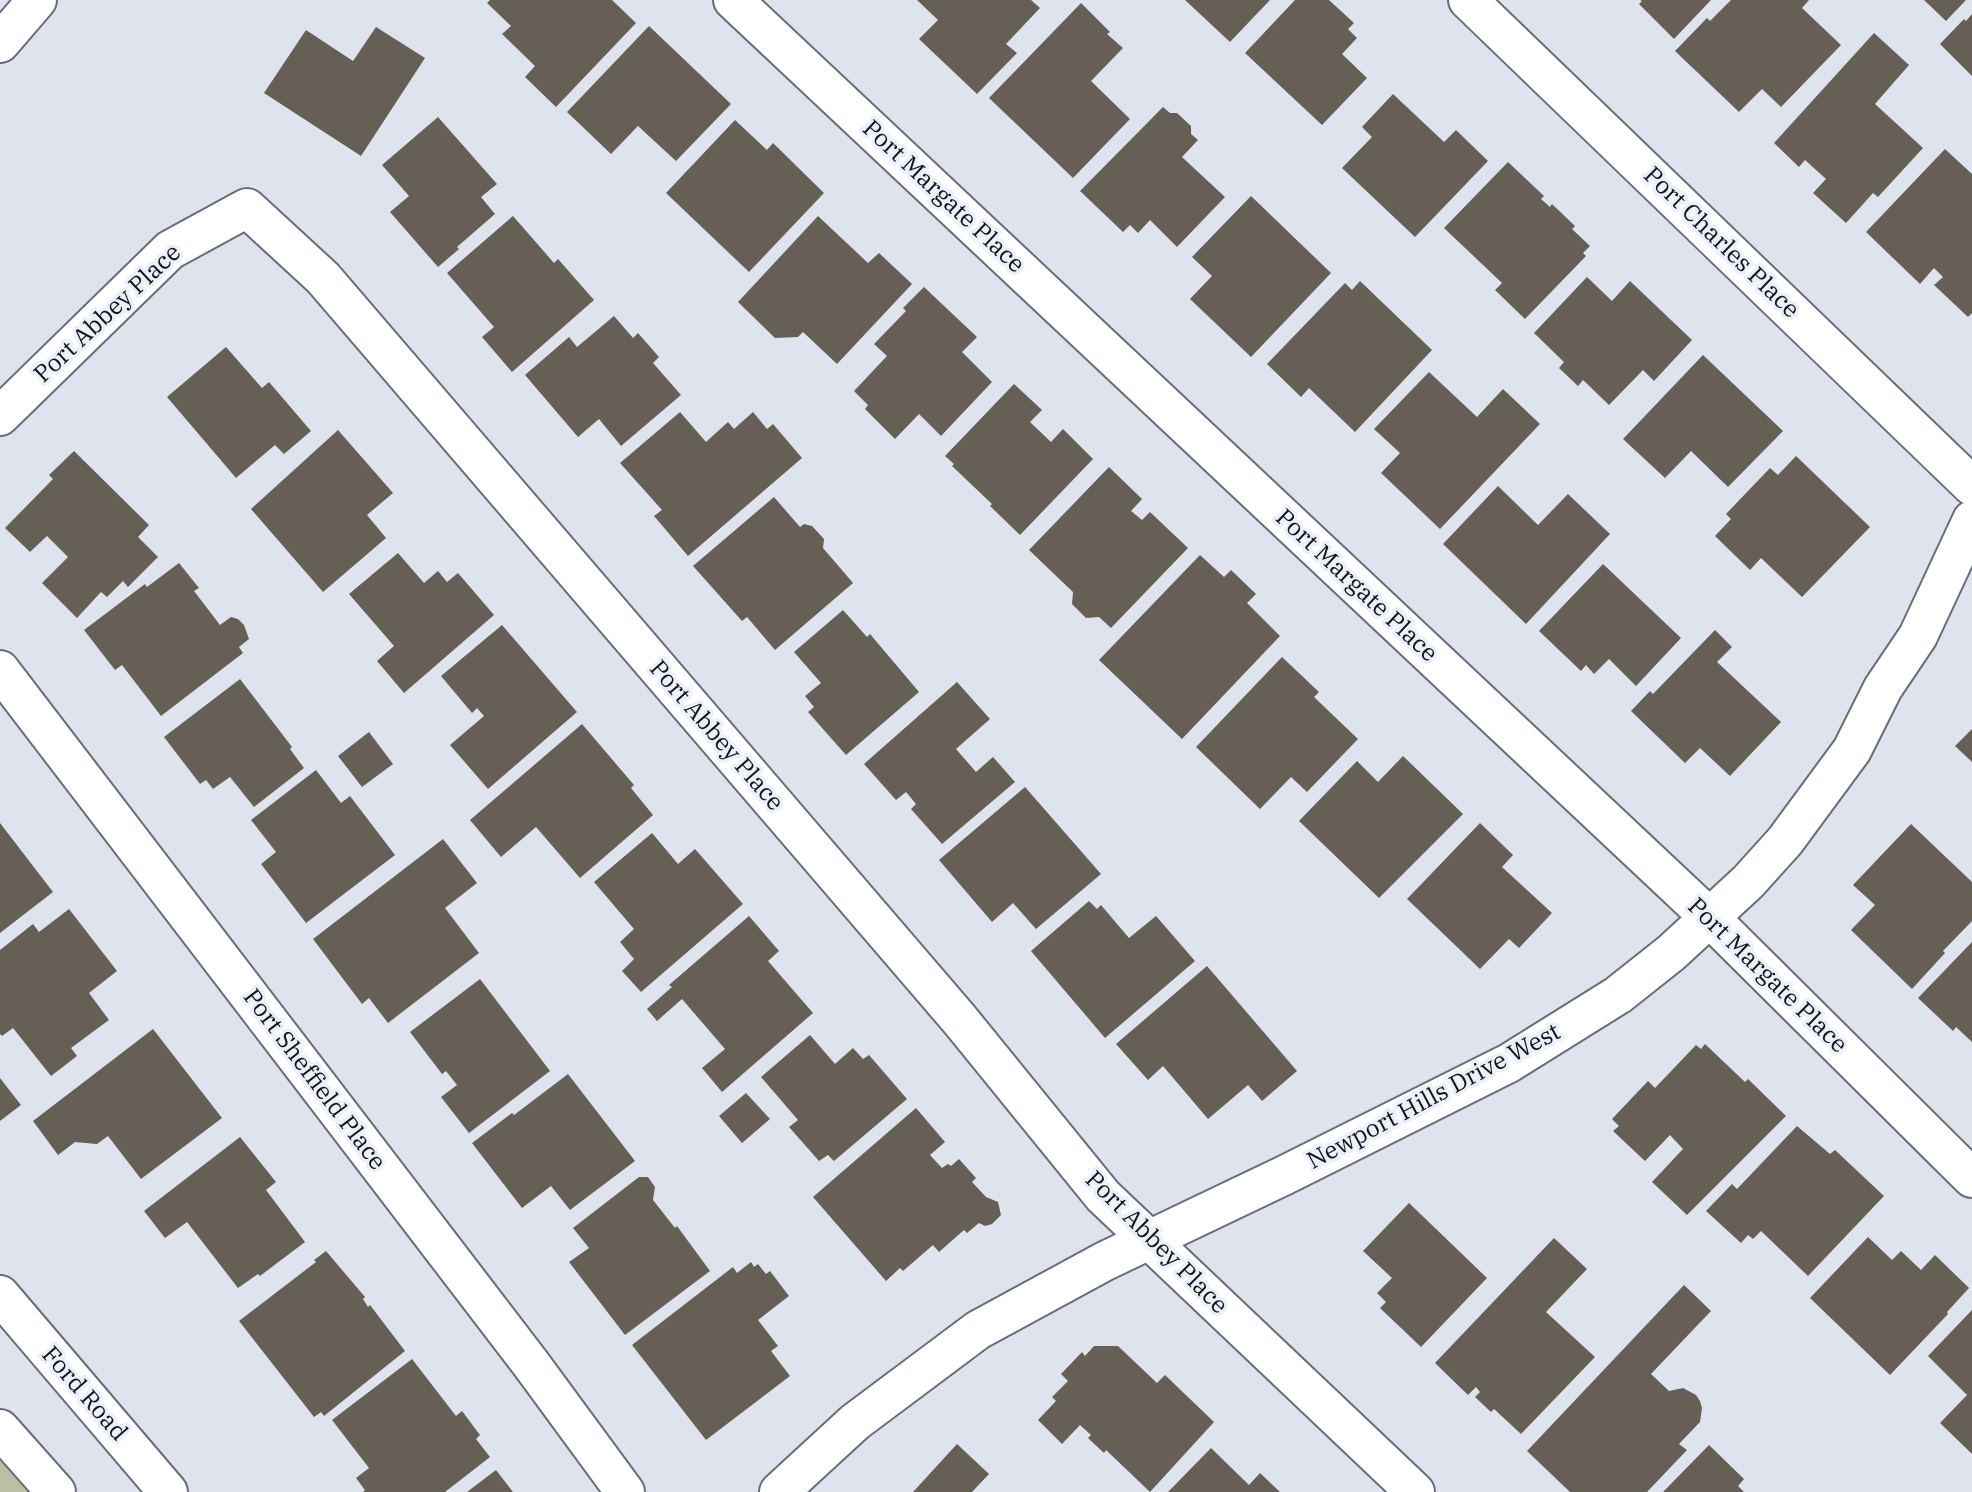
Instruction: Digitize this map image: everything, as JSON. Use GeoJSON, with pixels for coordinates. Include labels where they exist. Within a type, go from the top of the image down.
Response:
{"type":"FeatureCollection","features":[{"type":"Feature","properties":{"kind":"street"},"geometry":{"type":"LineString","coordinates":[[0,43],[37,0]]}},
{"type":"Feature","properties":{"kind":"street","name":"Port Margate Place"},"geometry":{"type":"LineString","coordinates":[[733,0],[1710,918],[1972,1178]]}},
{"type":"Feature","properties":{"kind":"street","name":"Port Charles Place"},"geometry":{"type":"LineString","coordinates":[[1468,0],[1972,486]]}},
{"type":"Feature","properties":{"kind":"street","name":"Port Abbey Place"},"geometry":{"type":"LineString","coordinates":[[0,416],[170,250],[247,208],[323,278],[951,1010],[1103,1196],[1415,1492]]}},
{"type":"Feature","properties":{"kind":"street","name":"Newport Hills Drive West"},"geometry":{"type":"LineString","coordinates":[[779,1492],[855,1422],[978,1330],[1150,1239],[1467,1085],[1539,1046],[1618,995],[1671,953],[1748,882],[1785,841],[1852,750],[1883,688],[1918,635],[1972,520]]}},
{"type":"Feature","properties":{"kind":"street","name":"Port Sheffield Place"},"geometry":{"type":"LineString","coordinates":[[0,670],[522,1353],[625,1492]]}},
{"type":"Feature","properties":{"kind":"street","name":"Ford Road"},"geometry":{"type":"LineString","coordinates":[[0,1295],[168,1492]]}},
{"type":"Feature","properties":{"kind":"street"},"geometry":{"type":"LineString","coordinates":[[0,1429],[56,1492]]}},
{"type":"Feature","properties":{"kind":"green space"},"geometry":{"type":"Polygon","coordinates":[[[0,1451],[34,1492],[0,1492],[0,1451]]]}},
{"type":"Feature","properties":{"kind":"building"},"geometry":{"type":"Polygon","coordinates":[[[490,0],[612,0],[636,23],[556,107],[525,77],[535,66],[502,34],[511,26],[487,3],[490,0]]]}},
{"type":"Feature","properties":{"kind":"building"},"geometry":{"type":"Polygon","coordinates":[[[917,0],[1031,0],[1040,8],[1006,44],[1017,53],[977,94],[919,39],[938,20],[917,0]]]}},
{"type":"Feature","properties":{"kind":"building"},"geometry":{"type":"Polygon","coordinates":[[[1185,0],[1270,0],[1230,42],[1185,0]]]}},
{"type":"Feature","properties":{"kind":"building"},"geometry":{"type":"Polygon","coordinates":[[[1295,0],[1329,0],[1354,23],[1348,29],[1357,38],[1342,54],[1367,78],[1322,125],[1245,53],[1295,0]]]}},
{"type":"Feature","properties":{"kind":"building"},"geometry":{"type":"Polygon","coordinates":[[[1640,0],[1711,0],[1674,39],[1639,4],[1642,1],[1640,0]]]}},
{"type":"Feature","properties":{"kind":"building"},"geometry":{"type":"Polygon","coordinates":[[[1731,0],[1809,0],[1802,8],[1841,45],[1781,107],[1762,89],[1739,112],[1675,51],[1707,18],[1710,21],[1731,0]]]}},
{"type":"Feature","properties":{"kind":"building"},"geometry":{"type":"Polygon","coordinates":[[[1924,0],[1966,0],[1946,21],[1924,0]]]}},
{"type":"Feature","properties":{"kind":"building"},"geometry":{"type":"Polygon","coordinates":[[[1081,3],[1110,32],[1107,34],[1123,48],[1091,81],[1130,119],[1073,178],[989,98],[1081,3]]]}},
{"type":"Feature","properties":{"kind":"building"},"geometry":{"type":"Polygon","coordinates":[[[1972,14],[1972,76],[1940,44],[1972,14]]]}},
{"type":"Feature","properties":{"kind":"building"},"geometry":{"type":"Polygon","coordinates":[[[649,26],[731,104],[676,161],[638,126],[611,154],[567,112],[649,26]]]}},
{"type":"Feature","properties":{"kind":"building"},"geometry":{"type":"Polygon","coordinates":[[[376,27],[425,58],[361,156],[264,93],[306,30],[353,61],[376,27]]]}},
{"type":"Feature","properties":{"kind":"building"},"geometry":{"type":"Polygon","coordinates":[[[1874,33],[1909,65],[1875,104],[1923,148],[1878,197],[1873,193],[1846,223],[1813,193],[1826,179],[1805,160],[1799,167],[1774,143],[1874,33]]]}},
{"type":"Feature","properties":{"kind":"building"},"geometry":{"type":"Polygon","coordinates":[[[1393,94],[1444,142],[1456,130],[1488,161],[1415,237],[1342,168],[1372,137],[1362,127],[1393,94]]]}},
{"type":"Feature","properties":{"kind":"building"},"geometry":{"type":"Polygon","coordinates":[[[1163,107],[1170,113],[1177,113],[1191,126],[1191,134],[1198,140],[1182,157],[1225,197],[1177,247],[1150,220],[1138,233],[1130,225],[1123,232],[1080,191],[1163,107]]]}},
{"type":"Feature","properties":{"kind":"building"},"geometry":{"type":"Polygon","coordinates":[[[438,117],[497,184],[481,197],[495,214],[438,267],[390,212],[409,196],[382,165],[438,117]]]}},
{"type":"Feature","properties":{"kind":"building"},"geometry":{"type":"Polygon","coordinates":[[[735,120],[767,150],[773,143],[824,193],[749,272],[666,193],[735,120]]]}},
{"type":"Feature","properties":{"kind":"building"},"geometry":{"type":"Polygon","coordinates":[[[1945,149],[1972,174],[1972,313],[1968,317],[1934,285],[1943,277],[1934,268],[1920,284],[1866,232],[1945,149]]]}},
{"type":"Feature","properties":{"kind":"building"},"geometry":{"type":"Polygon","coordinates":[[[1508,162],[1544,196],[1541,199],[1550,207],[1552,204],[1575,226],[1572,229],[1590,246],[1583,253],[1586,256],[1525,319],[1495,290],[1502,283],[1444,228],[1508,162]]]}},
{"type":"Feature","properties":{"kind":"building"},"geometry":{"type":"Polygon","coordinates":[[[1251,196],[1331,273],[1251,357],[1190,299],[1212,276],[1192,257],[1251,196]]]}},
{"type":"Feature","properties":{"kind":"building"},"geometry":{"type":"Polygon","coordinates":[[[513,216],[554,263],[558,259],[594,300],[512,372],[482,337],[494,327],[447,273],[513,216]]]}},
{"type":"Feature","properties":{"kind":"building"},"geometry":{"type":"Polygon","coordinates":[[[818,216],[868,263],[879,253],[912,284],[837,364],[803,332],[798,337],[775,338],[738,302],[818,216]]]}},
{"type":"Feature","properties":{"kind":"building"},"geometry":{"type":"Polygon","coordinates":[[[1587,277],[1612,301],[1630,281],[1692,340],[1654,381],[1643,370],[1609,405],[1583,380],[1578,386],[1559,368],[1564,362],[1534,333],[1587,277]]]}},
{"type":"Feature","properties":{"kind":"building"},"geometry":{"type":"Polygon","coordinates":[[[1360,281],[1432,350],[1355,432],[1309,388],[1301,397],[1267,364],[1345,283],[1352,290],[1360,281]]]}},
{"type":"Feature","properties":{"kind":"building"},"geometry":{"type":"Polygon","coordinates":[[[924,287],[977,337],[962,352],[992,382],[941,436],[919,414],[895,439],[865,409],[868,405],[854,391],[887,356],[874,344],[906,311],[903,308],[924,287]]]}},
{"type":"Feature","properties":{"kind":"building"},"geometry":{"type":"Polygon","coordinates":[[[614,316],[633,338],[638,333],[659,357],[653,363],[681,395],[621,446],[599,419],[578,437],[525,375],[569,337],[577,347],[614,316]]]}},
{"type":"Feature","properties":{"kind":"building"},"geometry":{"type":"Polygon","coordinates":[[[226,347],[262,388],[269,382],[311,431],[284,454],[275,445],[236,478],[167,397],[226,347]]]}},
{"type":"Feature","properties":{"kind":"building"},"geometry":{"type":"Polygon","coordinates":[[[1703,355],[1783,431],[1728,487],[1691,451],[1665,478],[1623,439],[1703,355]]]}},
{"type":"Feature","properties":{"kind":"building"},"geometry":{"type":"Polygon","coordinates":[[[1429,372],[1477,417],[1503,389],[1540,424],[1440,529],[1381,473],[1400,453],[1374,429],[1429,372]]]}},
{"type":"Feature","properties":{"kind":"building"},"geometry":{"type":"Polygon","coordinates":[[[1014,384],[1042,410],[1030,422],[1051,442],[1063,429],[1093,459],[1020,535],[945,456],[1014,384]]]}},
{"type":"Feature","properties":{"kind":"building"},"geometry":{"type":"Polygon","coordinates":[[[680,412],[706,442],[728,422],[734,429],[753,412],[767,429],[773,424],[802,458],[688,556],[654,516],[662,510],[620,463],[680,412]]]}},
{"type":"Feature","properties":{"kind":"building"},"geometry":{"type":"Polygon","coordinates":[[[338,430],[393,493],[367,515],[386,538],[323,592],[251,509],[338,430]]]}},
{"type":"Feature","properties":{"kind":"building"},"geometry":{"type":"Polygon","coordinates":[[[74,451],[149,525],[138,537],[158,557],[128,587],[123,581],[107,597],[101,592],[77,618],[42,583],[68,557],[47,536],[30,552],[5,528],[53,479],[49,475],[74,451]]]}},
{"type":"Feature","properties":{"kind":"building"},"geometry":{"type":"Polygon","coordinates":[[[1796,456],[1870,527],[1802,597],[1761,558],[1750,570],[1715,536],[1731,519],[1726,514],[1770,468],[1778,475],[1796,456]]]}},
{"type":"Feature","properties":{"kind":"building"},"geometry":{"type":"Polygon","coordinates":[[[1109,467],[1142,499],[1131,511],[1142,520],[1150,512],[1188,548],[1111,628],[1099,617],[1086,618],[1072,604],[1073,592],[1029,550],[1109,467]]]}},
{"type":"Feature","properties":{"kind":"building"},"geometry":{"type":"Polygon","coordinates":[[[1498,486],[1538,525],[1568,494],[1610,534],[1526,624],[1443,544],[1498,486]]]}},
{"type":"Feature","properties":{"kind":"building"},"geometry":{"type":"Polygon","coordinates":[[[774,497],[800,527],[804,524],[812,526],[824,539],[823,548],[853,583],[775,650],[747,617],[742,621],[693,566],[774,497]]]}},
{"type":"Feature","properties":{"kind":"building"},"geometry":{"type":"Polygon","coordinates":[[[398,553],[424,583],[438,571],[447,582],[458,573],[494,615],[404,693],[377,661],[394,646],[349,594],[398,553]]]}},
{"type":"Feature","properties":{"kind":"building"},"geometry":{"type":"Polygon","coordinates":[[[1200,555],[1224,577],[1231,570],[1256,594],[1247,603],[1280,636],[1182,739],[1099,660],[1200,555]]]}},
{"type":"Feature","properties":{"kind":"building"},"geometry":{"type":"Polygon","coordinates":[[[179,563],[199,588],[194,591],[220,625],[231,617],[238,619],[244,625],[249,639],[239,647],[243,653],[161,716],[122,665],[115,670],[84,630],[145,584],[147,587],[179,563]]]}},
{"type":"Feature","properties":{"kind":"building"},"geometry":{"type":"Polygon","coordinates":[[[1603,564],[1681,638],[1636,686],[1609,659],[1594,674],[1586,665],[1581,671],[1539,631],[1603,564]]]}},
{"type":"Feature","properties":{"kind":"building"},"geometry":{"type":"Polygon","coordinates":[[[843,610],[867,637],[870,634],[919,692],[846,755],[808,712],[814,707],[805,696],[821,683],[794,652],[843,610]]]}},
{"type":"Feature","properties":{"kind":"building"},"geometry":{"type":"Polygon","coordinates":[[[502,625],[577,712],[488,789],[450,745],[484,716],[477,708],[472,713],[441,676],[502,625]]]}},
{"type":"Feature","properties":{"kind":"building"},"geometry":{"type":"Polygon","coordinates":[[[1715,630],[1732,647],[1717,662],[1781,722],[1730,776],[1700,748],[1685,763],[1631,711],[1650,691],[1653,694],[1715,630]]]}},
{"type":"Feature","properties":{"kind":"building"},"geometry":{"type":"Polygon","coordinates":[[[1282,657],[1319,692],[1314,697],[1358,739],[1307,792],[1291,777],[1260,809],[1196,747],[1282,657]]]}},
{"type":"Feature","properties":{"kind":"building"},"geometry":{"type":"Polygon","coordinates":[[[240,679],[292,747],[290,749],[304,768],[254,807],[230,777],[213,789],[206,780],[200,784],[164,737],[240,679]]]}},
{"type":"Feature","properties":{"kind":"building"},"geometry":{"type":"Polygon","coordinates":[[[957,682],[990,719],[956,749],[976,772],[993,757],[1015,782],[942,844],[911,809],[916,804],[906,792],[896,800],[864,764],[957,682]]]}},
{"type":"Feature","properties":{"kind":"building"},"geometry":{"type":"Polygon","coordinates":[[[582,724],[634,785],[631,788],[653,815],[580,878],[536,827],[501,857],[470,820],[582,724]]]}},
{"type":"Feature","properties":{"kind":"building"},"geometry":{"type":"Polygon","coordinates":[[[1972,729],[1972,762],[1955,746],[1972,729]]]}},
{"type":"Feature","properties":{"kind":"building"},"geometry":{"type":"Polygon","coordinates":[[[369,732],[393,764],[362,787],[338,756],[369,732]]]}},
{"type":"Feature","properties":{"kind":"building"},"geometry":{"type":"Polygon","coordinates":[[[1403,756],[1463,814],[1379,898],[1299,821],[1357,761],[1378,782],[1403,756]]]}},
{"type":"Feature","properties":{"kind":"building"},"geometry":{"type":"Polygon","coordinates":[[[316,770],[341,803],[350,796],[395,855],[306,923],[261,864],[276,852],[251,820],[316,770]]]}},
{"type":"Feature","properties":{"kind":"building"},"geometry":{"type":"Polygon","coordinates":[[[1025,787],[1101,874],[1036,929],[1013,903],[992,922],[939,860],[1025,787]]]}},
{"type":"Feature","properties":{"kind":"building"},"geometry":{"type":"Polygon","coordinates":[[[0,823],[53,892],[0,933],[0,823]]]}},
{"type":"Feature","properties":{"kind":"building"},"geometry":{"type":"Polygon","coordinates":[[[1480,823],[1513,855],[1502,867],[1552,913],[1519,948],[1509,939],[1480,969],[1407,899],[1480,823]]]}},
{"type":"Feature","properties":{"kind":"building"},"geometry":{"type":"Polygon","coordinates":[[[1911,824],[1972,882],[1972,921],[1912,989],[1851,930],[1875,905],[1853,885],[1911,824]]]}},
{"type":"Feature","properties":{"kind":"building"},"geometry":{"type":"Polygon","coordinates":[[[652,833],[678,864],[695,849],[743,904],[641,992],[622,971],[634,959],[620,942],[634,929],[594,882],[652,833]]]}},
{"type":"Feature","properties":{"kind":"building"},"geometry":{"type":"Polygon","coordinates":[[[443,839],[477,883],[445,908],[479,953],[388,1023],[369,998],[362,1004],[313,939],[443,839]]]}},
{"type":"Feature","properties":{"kind":"building"},"geometry":{"type":"Polygon","coordinates":[[[1089,901],[1097,909],[1101,905],[1129,938],[1156,916],[1195,961],[1105,1038],[1031,951],[1089,901]]]}},
{"type":"Feature","properties":{"kind":"building"},"geometry":{"type":"Polygon","coordinates":[[[69,909],[117,971],[89,993],[109,1020],[71,1048],[77,1056],[51,1076],[13,1028],[2,1036],[0,1034],[0,950],[33,924],[39,932],[69,909]]]}},
{"type":"Feature","properties":{"kind":"building"},"geometry":{"type":"Polygon","coordinates":[[[749,916],[779,951],[768,961],[813,1013],[722,1092],[702,1068],[725,1049],[682,999],[657,1021],[647,1009],[672,987],[669,985],[749,916]]]}},
{"type":"Feature","properties":{"kind":"building"},"geometry":{"type":"Polygon","coordinates":[[[1972,942],[1972,1042],[1956,1027],[1953,1031],[1918,998],[1972,942]]]}},
{"type":"Feature","properties":{"kind":"building"},"geometry":{"type":"Polygon","coordinates":[[[1207,966],[1297,1071],[1262,1101],[1248,1085],[1208,1119],[1163,1066],[1148,1080],[1116,1044],[1207,966]]]}},
{"type":"Feature","properties":{"kind":"building"},"geometry":{"type":"Polygon","coordinates":[[[480,979],[550,1071],[469,1133],[441,1097],[457,1085],[446,1071],[442,1074],[410,1032],[480,979]]]}},
{"type":"Feature","properties":{"kind":"building"},"geometry":{"type":"Polygon","coordinates":[[[153,1029],[222,1118],[141,1179],[108,1136],[97,1144],[75,1142],[58,1155],[33,1121],[153,1029]]]}},
{"type":"Feature","properties":{"kind":"building"},"geometry":{"type":"Polygon","coordinates":[[[810,1035],[835,1064],[853,1048],[863,1059],[869,1055],[907,1099],[834,1161],[828,1155],[819,1161],[789,1127],[798,1120],[761,1077],[810,1035]]]}},
{"type":"Feature","properties":{"kind":"building"},"geometry":{"type":"Polygon","coordinates":[[[1705,1044],[1745,1082],[1748,1079],[1786,1116],[1687,1215],[1652,1182],[1683,1149],[1670,1135],[1645,1161],[1613,1131],[1619,1126],[1612,1119],[1648,1081],[1655,1088],[1696,1045],[1701,1049],[1705,1044]]]}},
{"type":"Feature","properties":{"kind":"building"},"geometry":{"type":"Polygon","coordinates":[[[568,1074],[635,1161],[570,1210],[551,1186],[522,1208],[472,1143],[568,1074]]]}},
{"type":"Feature","properties":{"kind":"building"},"geometry":{"type":"Polygon","coordinates":[[[0,1078],[21,1105],[0,1121],[0,1078]]]}},
{"type":"Feature","properties":{"kind":"building"},"geometry":{"type":"Polygon","coordinates":[[[746,1093],[770,1119],[742,1143],[719,1116],[746,1093]]]}},
{"type":"Feature","properties":{"kind":"building"},"geometry":{"type":"Polygon","coordinates":[[[916,1108],[945,1142],[930,1155],[942,1168],[948,1164],[951,1166],[959,1159],[976,1178],[972,1182],[986,1197],[998,1202],[1001,1215],[992,1224],[985,1226],[979,1223],[967,1233],[964,1230],[939,1252],[933,1245],[903,1271],[900,1268],[886,1281],[813,1197],[916,1108]]]}},
{"type":"Feature","properties":{"kind":"building"},"geometry":{"type":"Polygon","coordinates":[[[1797,1126],[1830,1154],[1835,1150],[1884,1196],[1808,1276],[1761,1231],[1753,1239],[1748,1235],[1741,1243],[1706,1211],[1732,1184],[1737,1189],[1797,1126]]]}},
{"type":"Feature","properties":{"kind":"building"},"geometry":{"type":"Polygon","coordinates":[[[240,1137],[276,1182],[266,1190],[305,1242],[260,1276],[258,1274],[238,1288],[187,1222],[165,1238],[144,1211],[240,1137]]]}},
{"type":"Feature","properties":{"kind":"building"},"geometry":{"type":"Polygon","coordinates":[[[639,1177],[648,1177],[655,1187],[653,1200],[675,1228],[677,1226],[710,1271],[625,1335],[569,1262],[589,1248],[573,1228],[639,1177]]]}},
{"type":"Feature","properties":{"kind":"building"},"geometry":{"type":"Polygon","coordinates":[[[1409,1203],[1487,1278],[1421,1347],[1380,1308],[1386,1302],[1377,1293],[1392,1278],[1363,1251],[1409,1203]]]}},
{"type":"Feature","properties":{"kind":"building"},"geometry":{"type":"Polygon","coordinates":[[[1868,1237],[1892,1260],[1901,1251],[1921,1270],[1935,1255],[1969,1288],[1890,1375],[1810,1298],[1868,1237]]]}},
{"type":"Feature","properties":{"kind":"building"},"geometry":{"type":"Polygon","coordinates":[[[1554,1238],[1587,1269],[1546,1312],[1595,1357],[1521,1434],[1494,1409],[1491,1412],[1475,1397],[1480,1392],[1476,1387],[1468,1395],[1435,1363],[1554,1238]]]}},
{"type":"Feature","properties":{"kind":"building"},"geometry":{"type":"Polygon","coordinates":[[[326,1251],[405,1351],[324,1416],[321,1412],[314,1417],[239,1321],[316,1262],[314,1260],[326,1251]]]}},
{"type":"Feature","properties":{"kind":"building"},"geometry":{"type":"Polygon","coordinates":[[[751,1262],[754,1267],[758,1264],[766,1274],[770,1271],[789,1296],[758,1320],[778,1346],[771,1351],[790,1376],[706,1440],[632,1345],[733,1267],[737,1273],[751,1262]]]}},
{"type":"Feature","properties":{"kind":"building"},"geometry":{"type":"Polygon","coordinates":[[[1684,1285],[1711,1311],[1651,1374],[1669,1391],[1683,1388],[1696,1395],[1700,1401],[1700,1422],[1679,1444],[1687,1450],[1647,1492],[1570,1492],[1527,1451],[1684,1285]]]}},
{"type":"Feature","properties":{"kind":"building"},"geometry":{"type":"Polygon","coordinates":[[[1972,1310],[1972,1454],[1940,1423],[1967,1395],[1928,1356],[1972,1310]]]}},
{"type":"Feature","properties":{"kind":"building"},"geometry":{"type":"Polygon","coordinates":[[[1094,1346],[1118,1346],[1157,1383],[1165,1375],[1214,1422],[1150,1492],[1106,1450],[1104,1453],[1088,1438],[1091,1435],[1080,1425],[1062,1444],[1038,1420],[1056,1401],[1052,1397],[1068,1381],[1061,1374],[1082,1352],[1085,1356],[1094,1346]]]}},
{"type":"Feature","properties":{"kind":"building"},"geometry":{"type":"Polygon","coordinates":[[[412,1359],[456,1416],[462,1411],[480,1435],[476,1439],[490,1457],[445,1492],[363,1492],[365,1490],[356,1478],[369,1468],[332,1420],[412,1359]]]}},
{"type":"Feature","properties":{"kind":"building"},"geometry":{"type":"Polygon","coordinates":[[[957,1444],[989,1474],[972,1492],[913,1492],[957,1444]]]}},
{"type":"Feature","properties":{"kind":"building"},"geometry":{"type":"Polygon","coordinates":[[[1709,1445],[1744,1479],[1738,1486],[1744,1492],[1663,1492],[1709,1445]]]}},
{"type":"Feature","properties":{"kind":"building"},"geometry":{"type":"Polygon","coordinates":[[[1211,1448],[1249,1485],[1260,1473],[1280,1492],[1168,1492],[1211,1448]]]}},
{"type":"Feature","properties":{"kind":"building"},"geometry":{"type":"Polygon","coordinates":[[[496,1470],[513,1492],[467,1492],[496,1470]]]}}]}
